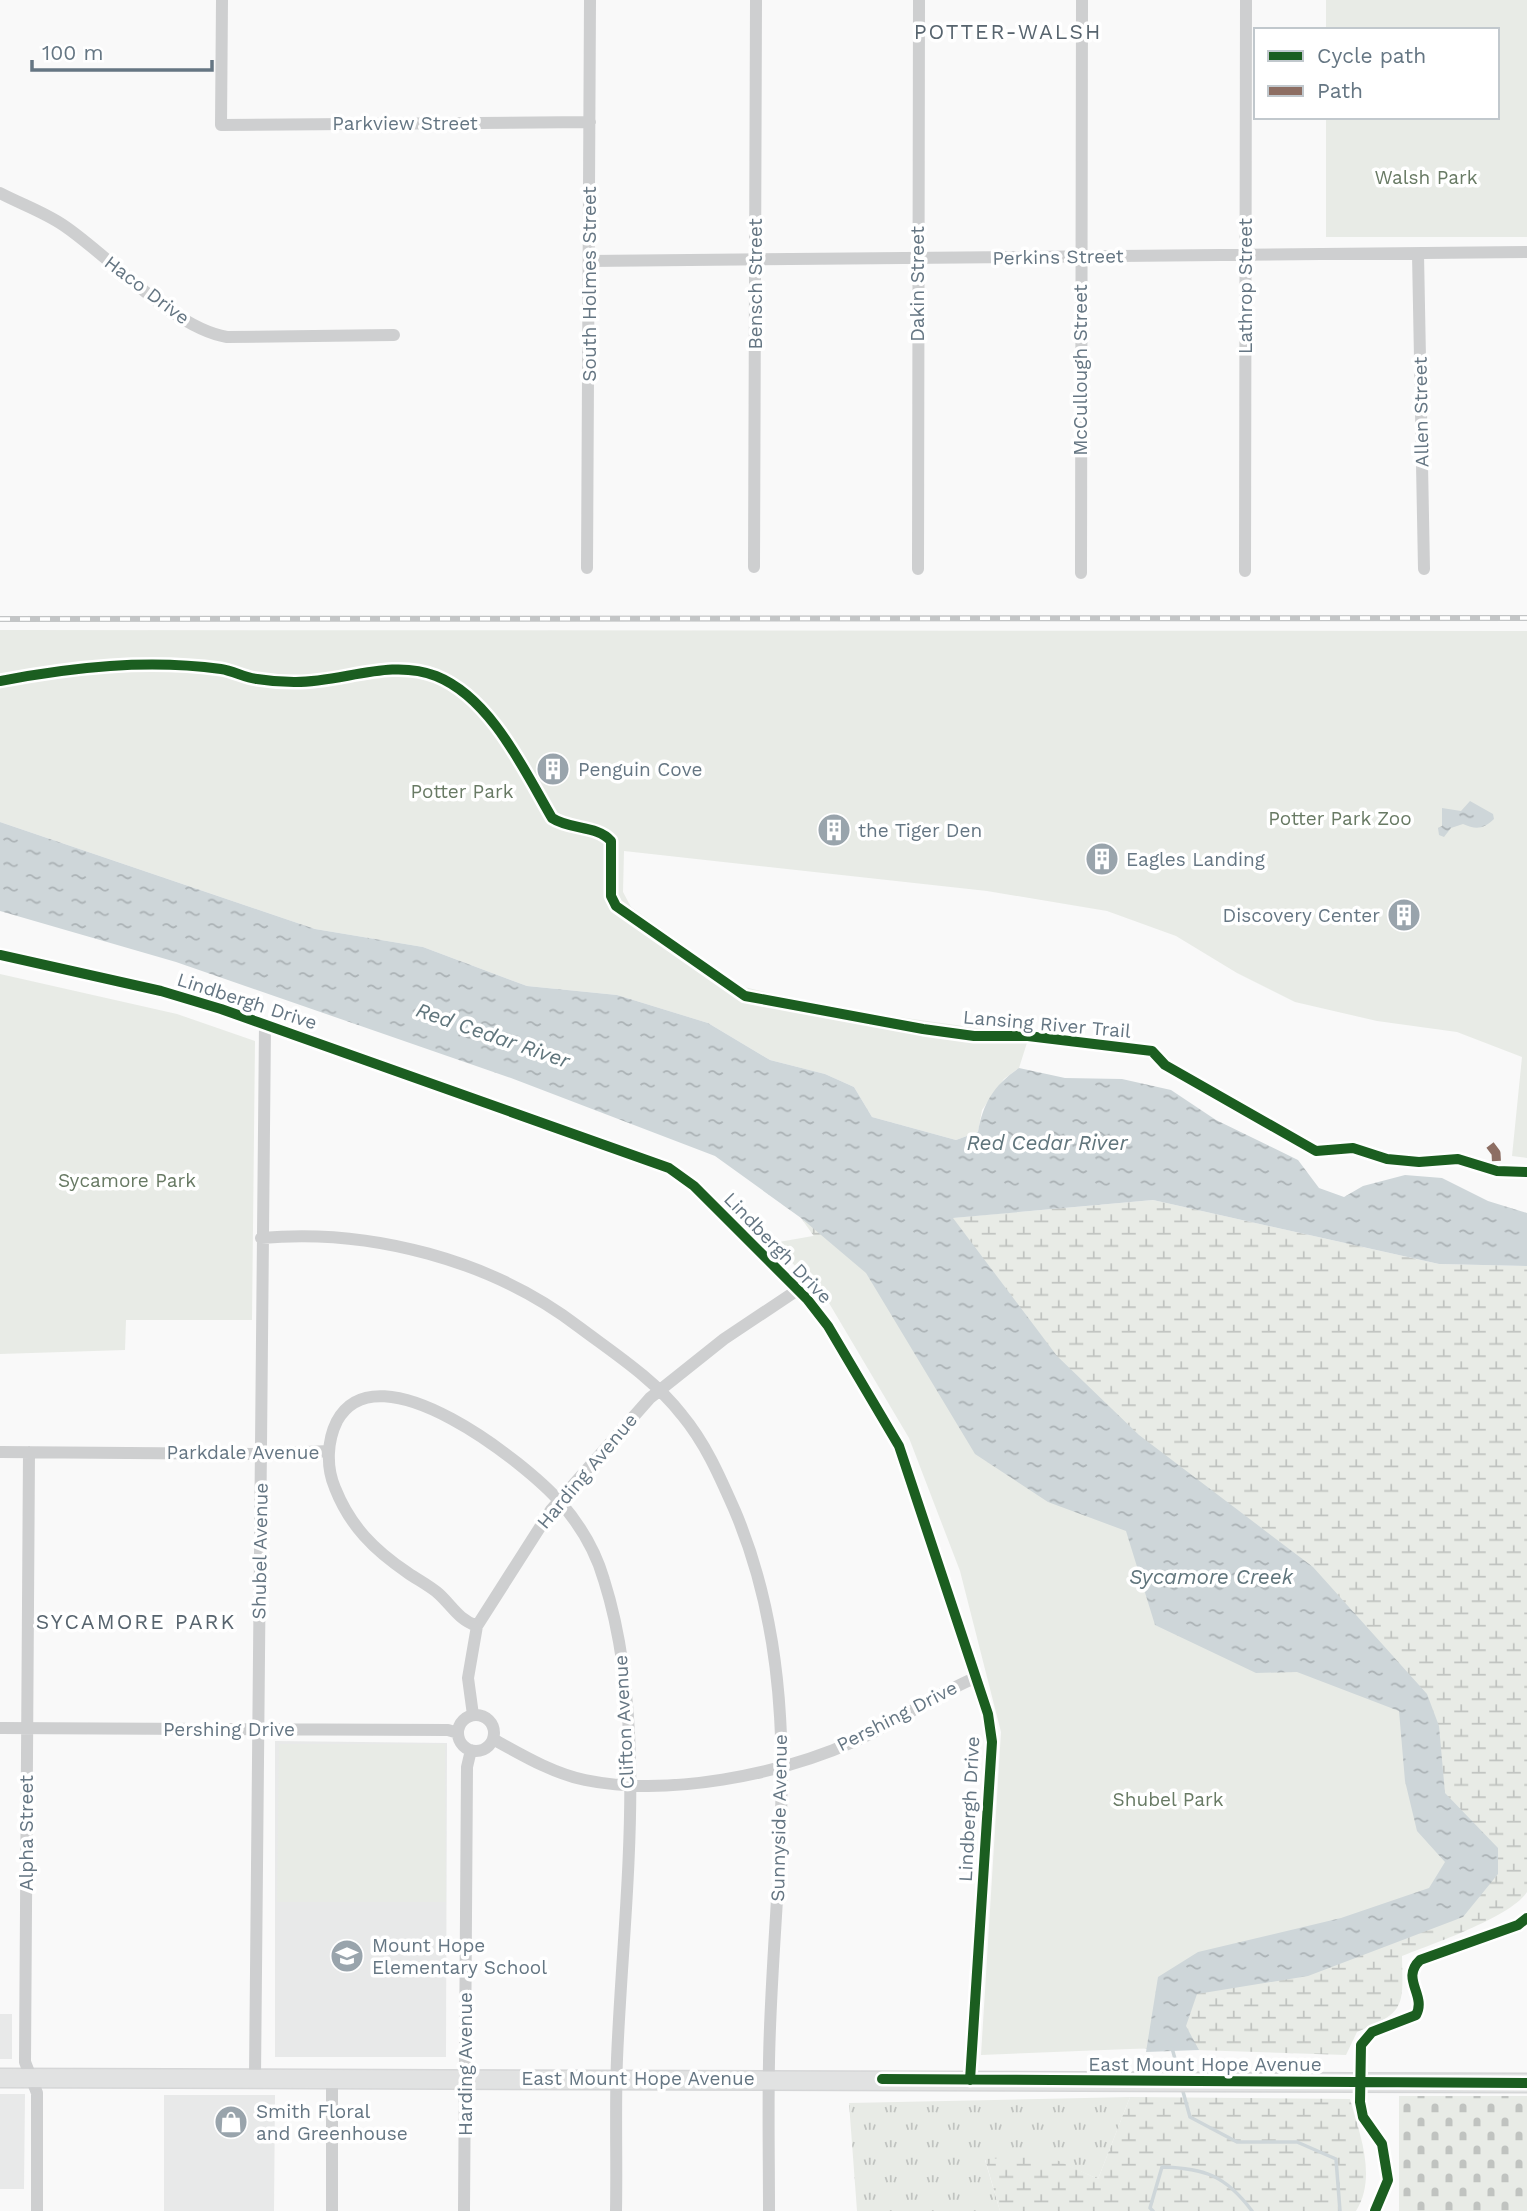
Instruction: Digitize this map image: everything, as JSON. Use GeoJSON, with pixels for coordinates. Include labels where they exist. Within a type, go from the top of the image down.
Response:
{"type":"FeatureCollection","features":[{"type":"Feature","properties":{"kind":"street","name":"Parkview Street"},"geometry":{"type":"LineString","coordinates":[[222,0],[222,125],[590,122]]}},
{"type":"Feature","properties":{"kind":"street","name":"South Holmes Street"},"geometry":{"type":"LineString","coordinates":[[587,568],[590,0]]}},
{"type":"Feature","properties":{"kind":"street","name":"Bensch Street"},"geometry":{"type":"LineString","coordinates":[[754,568],[755,0]]}},
{"type":"Feature","properties":{"kind":"street","name":"Dakin Street"},"geometry":{"type":"LineString","coordinates":[[918,569],[919,0]]}},
{"type":"Feature","properties":{"kind":"street","name":"McCullough Street"},"geometry":{"type":"LineString","coordinates":[[1080,573],[1082,0]]}},
{"type":"Feature","properties":{"kind":"street","name":"Lathrop Street"},"geometry":{"type":"LineString","coordinates":[[1245,571],[1246,0]]}},
{"type":"Feature","properties":{"kind":"street","name":"Haco Drive"},"geometry":{"type":"LineString","coordinates":[[0,193],[62,224],[181,318],[210,334],[227,337],[394,335]]}},
{"type":"Feature","properties":{"kind":"street","name":"Perkins Street"},"geometry":{"type":"LineString","coordinates":[[589,261],[1527,253]]}},
{"type":"Feature","properties":{"kind":"street","name":"Allen Street"},"geometry":{"type":"LineString","coordinates":[[1418,254],[1424,569]]}},
{"type":"Feature","properties":{"kind":"street","name":"Lindbergh Drive"},"geometry":{"type":"LineString","coordinates":[[0,955],[161,991],[265,1024],[669,1168],[688,1181],[799,1289],[828,1326],[899,1446],[977,1677],[992,1742],[970,2080]]}},
{"type":"Feature","properties":{"kind":"street","name":"Shubel Avenue"},"geometry":{"type":"LineString","coordinates":[[255,2077],[265,1024]]}},
{"type":"Feature","properties":{"kind":"street","name":"Sunnyside Avenue"},"geometry":{"type":"LineString","coordinates":[[261,1238],[327,1239],[382,1244],[470,1267],[560,1312],[660,1390],[708,1453],[746,1537],[759,1577],[774,1652],[783,1765],[769,2078],[769,2211]]}},
{"type":"Feature","properties":{"kind":"street","name":"Harding Avenue"},"geometry":{"type":"LineString","coordinates":[[473,1715],[468,1678],[477,1626],[558,1500],[660,1390],[724,1339],[799,1289]]}},
{"type":"Feature","properties":{"kind":"street","name":"Clifton Avenue"},"geometry":{"type":"LineString","coordinates":[[329,1451],[333,1429],[350,1405],[376,1397],[393,1398],[446,1414],[477,1431],[558,1500],[587,1540],[603,1576],[616,1621],[626,1696],[628,1784],[617,2078],[616,2211]]}},
{"type":"Feature","properties":{"kind":"street","name":"Parkdale Avenue"},"geometry":{"type":"LineString","coordinates":[[0,1451],[261,1454],[329,1451],[332,1482],[358,1532],[382,1556],[439,1594],[458,1617],[477,1626]]}},
{"type":"Feature","properties":{"kind":"street","name":"Alpha Street"},"geometry":{"type":"LineString","coordinates":[[29,1452],[25,2062],[37,2093],[37,2211]]}},
{"type":"Feature","properties":{"kind":"street","name":"Pershing Drive"},"geometry":{"type":"LineString","coordinates":[[493,1739],[539,1764],[584,1780],[628,1784],[721,1779],[783,1765],[854,1742],[942,1692],[977,1677]]}},
{"type":"Feature","properties":{"kind":"street"},"geometry":{"type":"LineString","coordinates":[[473,1715],[490,1721],[493,1739],[487,1747],[471,1750],[461,1743],[458,1733],[464,1719],[473,1715]]}},
{"type":"Feature","properties":{"kind":"street","name":"Pershing Drive"},"geometry":{"type":"LineString","coordinates":[[0,1728],[448,1730],[458,1733]]}},
{"type":"Feature","properties":{"kind":"street","name":"Harding Avenue"},"geometry":{"type":"LineString","coordinates":[[464,2211],[467,1767],[471,1750]]}},
{"type":"Feature","properties":{"kind":"street"},"geometry":{"type":"LineString","coordinates":[[332,2077],[332,2211]]}},
{"type":"Feature","properties":{"kind":"street","name":"East Mount Hope Avenue"},"geometry":{"type":"LineString","coordinates":[[0,2078],[769,2078],[1527,2083]]}},
{"type":"Feature","properties":{"kind":"shaded area"},"geometry":{"type":"Polygon","coordinates":[[[275,1741],[447,1743],[446,2057],[275,2057],[275,1741]]]}},
{"type":"Feature","properties":{"kind":"shaded area"},"geometry":{"type":"Polygon","coordinates":[[[0,2014],[12,2014],[12,2059],[0,2059],[0,2014]]]}},
{"type":"Feature","properties":{"kind":"shaded area"},"geometry":{"type":"Polygon","coordinates":[[[0,2094],[25,2094],[24,2189],[0,2189],[0,2094]]]}},
{"type":"Feature","properties":{"kind":"shaded area"},"geometry":{"type":"Polygon","coordinates":[[[164,2095],[275,2095],[274,2211],[164,2211],[164,2095]]]}},
{"type":"Feature","properties":{"kind":"green space","name":"Walsh Park"},"geometry":{"type":"Polygon","coordinates":[[[1326,0],[1527,0],[1527,237],[1326,237],[1326,119],[1499,119],[1499,28],[1326,28],[1326,0]]]}},
{"type":"Feature","properties":{"kind":"green space"},"geometry":{"type":"Polygon","coordinates":[[[0,630],[1527,631],[1527,1158],[1512,1156],[1522,1057],[1457,1032],[1377,1021],[1295,1002],[1237,973],[1176,936],[1107,911],[987,891],[624,851],[623,892],[631,907],[744,987],[827,1007],[984,1029],[1031,1030],[1019,1068],[1004,1079],[982,1110],[978,1132],[956,1140],[872,1117],[854,1087],[825,1074],[770,1060],[708,1023],[617,995],[527,986],[423,947],[315,929],[0,822],[0,630]]]}},
{"type":"Feature","properties":{"kind":"green space","name":"Sycamore Park"},"geometry":{"type":"Polygon","coordinates":[[[0,974],[177,1014],[255,1041],[252,1320],[126,1320],[125,1350],[0,1354],[0,974]]]}},
{"type":"Feature","properties":{"kind":"green space"},"geometry":{"type":"Polygon","coordinates":[[[1153,1200],[1439,1264],[1527,1266],[1527,1892],[1505,1911],[1488,1920],[1402,1956],[1402,1987],[1398,2006],[1385,2019],[1357,2032],[1346,2055],[1011,2044],[1149,1815],[850,1287],[801,1218],[952,1218],[1153,1200]]]}},
{"type":"Feature","properties":{"kind":"green space","name":"Shubel Park"},"geometry":{"type":"Polygon","coordinates":[[[847,1230],[1129,1512],[1390,1692],[1474,1865],[1448,1900],[1173,1970],[1155,2048],[981,2055],[1001,1732],[960,1571],[909,1438],[826,1298],[773,1243],[847,1230]]]}},
{"type":"Feature","properties":{"kind":"green space"},"geometry":{"type":"Polygon","coordinates":[[[279,1744],[445,1744],[446,1902],[277,1902],[279,1744]]]}},
{"type":"Feature","properties":{"kind":"green space"},"geometry":{"type":"Polygon","coordinates":[[[1399,2096],[1527,2096],[1527,2211],[1399,2211],[1399,2096]]]}},
{"type":"Feature","properties":{"kind":"green space"},"geometry":{"type":"Polygon","coordinates":[[[1130,2097],[1098,2179],[1048,2157],[985,2160],[1000,2211],[857,2211],[849,2103],[1130,2097]]]}},
{"type":"Feature","properties":{"kind":"green space"},"geometry":{"type":"Polygon","coordinates":[[[1130,2097],[1350,2099],[1362,2141],[1366,2170],[1362,2198],[1356,2211],[1000,2211],[985,2159],[1048,2156],[1098,2179],[1130,2097]]]}},
{"type":"Feature","properties":{"kind":"water"},"geometry":{"type":"Polygon","coordinates":[[[1470,801],[1493,814],[1494,819],[1483,827],[1463,824],[1451,828],[1444,837],[1439,835],[1442,808],[1461,811],[1470,801]]]}},
{"type":"Feature","properties":{"kind":"water","name":"Red Cedar River"},"geometry":{"type":"Polygon","coordinates":[[[0,822],[315,929],[423,947],[527,986],[617,995],[708,1023],[770,1060],[825,1074],[854,1087],[872,1117],[956,1140],[978,1132],[983,1112],[996,1088],[1019,1068],[1065,1078],[1122,1079],[1171,1090],[1216,1120],[1298,1160],[1319,1188],[1344,1197],[1363,1186],[1405,1175],[1442,1178],[1488,1201],[1527,1213],[1527,1266],[1439,1264],[1153,1200],[953,1218],[1057,1356],[1139,1435],[1313,1567],[1427,1694],[1439,1726],[1445,1793],[1498,1848],[1498,1874],[1463,1917],[1308,1976],[1197,1994],[1186,2026],[1199,2050],[1146,2052],[1158,1977],[1198,1952],[1341,1918],[1429,1888],[1445,1862],[1417,1831],[1405,1781],[1399,1711],[1297,1672],[1256,1673],[1155,1625],[1126,1531],[1048,1502],[975,1454],[866,1273],[801,1218],[715,1156],[511,1078],[176,962],[0,911],[0,822]]]}},
{"type":"Feature","properties":{"kind":"waterway","name":"Sycamore Creek"},"geometry":{"type":"LineString","coordinates":[[1172,2048],[1180,2077]]}},
{"type":"Feature","properties":{"kind":"waterway","name":"Sycamore Creek"},"geometry":{"type":"LineString","coordinates":[[1182,2088],[1190,2117],[1237,2142],[1297,2142],[1336,2159],[1340,2211]]}},
{"type":"Feature","properties":{"kind":"waterway","name":"Sycamore Creek"},"geometry":{"type":"LineString","coordinates":[[1153,2211],[1150,2208],[1162,2167],[1191,2169],[1213,2176],[1233,2190],[1252,2211]]}},
{"type":"Feature","properties":{"kind":"railway"},"geometry":{"type":"LineString","coordinates":[[0,619],[1527,618]]}},
{"type":"Feature","properties":{"kind":"marked path"},"geometry":{"type":"LineString","coordinates":[[1490,1145],[1496,1153],[1497,1171]]}},
{"type":"Feature","properties":{"kind":"cycle path","name":"Lansing River Trail"},"geometry":{"type":"LineString","coordinates":[[0,681],[82,668],[138,665],[221,669],[253,678],[285,682],[401,669],[436,676],[456,686],[489,718],[504,737],[552,818],[598,832],[611,841],[611,896],[616,906],[745,996],[974,1036],[1028,1036],[1152,1051],[1165,1065],[1316,1151],[1353,1148],[1387,1159],[1419,1162],[1458,1159],[1497,1171],[1527,1172]]}},
{"type":"Feature","properties":{"kind":"cycle path"},"geometry":{"type":"LineString","coordinates":[[0,955],[161,991],[221,1009],[669,1168],[694,1186],[807,1299],[828,1326],[899,1446],[988,1714],[992,1742],[970,2080]]}},
{"type":"Feature","properties":{"kind":"cycle path"},"geometry":{"type":"LineString","coordinates":[[1375,2211],[1388,2180],[1382,2144],[1363,2117],[1360,2102],[1361,2045],[1372,2032],[1416,2015],[1419,2008],[1412,1974],[1420,1960],[1518,1925],[1527,1918]]}},
{"type":"Feature","properties":{"kind":"cycle path"},"geometry":{"type":"LineString","coordinates":[[882,2079],[1527,2083]]}},
{"type":"Feature","properties":{"kind":"place","name":"Penguin Cove"},"geometry":{"type":"Point","coordinates":[553,769]}},
{"type":"Feature","properties":{"kind":"place","name":"the Tiger Den"},"geometry":{"type":"Point","coordinates":[834,830]}},
{"type":"Feature","properties":{"kind":"place","name":"Eagles Landing"},"geometry":{"type":"Point","coordinates":[1102,859]}},
{"type":"Feature","properties":{"kind":"place","name":"Discovery Center"},"geometry":{"type":"Point","coordinates":[1404,915]}},
{"type":"Feature","properties":{"kind":"place","name":"Mount Hope Elementary School"},"geometry":{"type":"Point","coordinates":[347,1956]}},
{"type":"Feature","properties":{"kind":"place","name":"Smith Floral and Greenhouse"},"geometry":{"type":"Point","coordinates":[231,2122]}},
{"type":"Feature","properties":{"kind":"district","name":"POTTER-WALSH"},"geometry":{"type":"Point","coordinates":[1008,31]}},
{"type":"Feature","properties":{"kind":"district","name":"SYCAMORE PARK"},"geometry":{"type":"Point","coordinates":[136,1621]}},
{"type":"Feature","properties":{"kind":"park label","name":"Potter Park"},"geometry":{"type":"Point","coordinates":[462,791]}},
{"type":"Feature","properties":{"kind":"park label","name":"Potter Park Zoo"},"geometry":{"type":"Point","coordinates":[1340,818]}}]}
